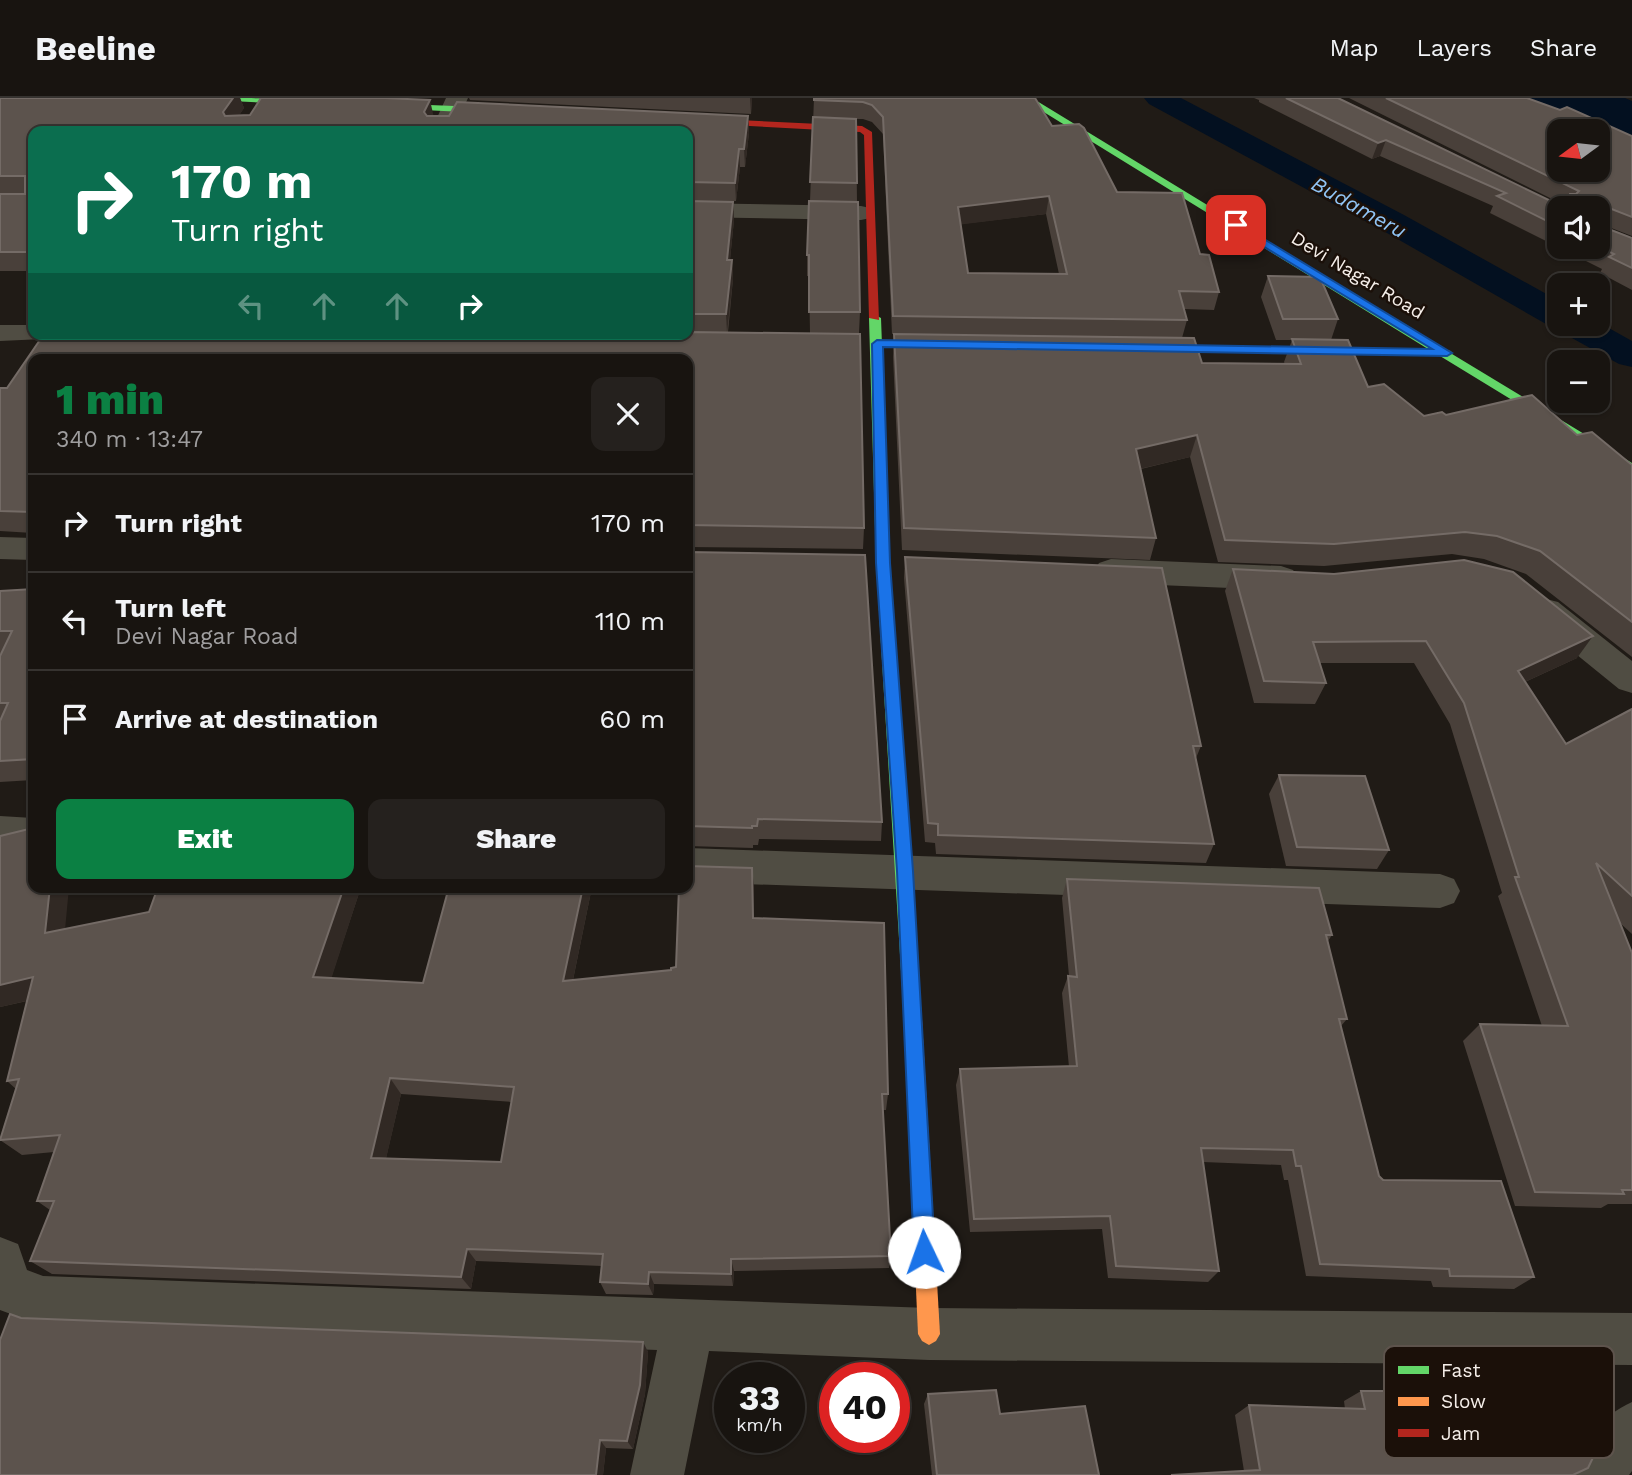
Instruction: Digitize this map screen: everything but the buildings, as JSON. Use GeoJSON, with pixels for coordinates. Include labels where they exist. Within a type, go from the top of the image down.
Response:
{"type":"FeatureCollection","features":[{"type":"Feature","properties":{"kind":"street"},"geometry":{"type":"LineString","coordinates":[[230,98],[331,102]]}},
{"type":"Feature","properties":{"kind":"street","name":"Devi Nagar Road"},"geometry":{"type":"LineString","coordinates":[[1026,98],[1447,353],[1632,469]]}},
{"type":"Feature","properties":{"kind":"street"},"geometry":{"type":"LineString","coordinates":[[250,121],[265,99]]}},
{"type":"Feature","properties":{"kind":"street"},"geometry":{"type":"LineString","coordinates":[[358,104],[454,103],[521,112]]}},
{"type":"Feature","properties":{"kind":"street"},"geometry":{"type":"LineString","coordinates":[[444,126],[454,103]]}},
{"type":"Feature","properties":{"kind":"street"},"geometry":{"type":"LineString","coordinates":[[673,120],[862,129],[869,134],[883,563],[905,871],[929,1334]]}},
{"type":"Feature","properties":{"kind":"street"},"geometry":{"type":"LineString","coordinates":[[693,210],[870,213]]}},
{"type":"Feature","properties":{"kind":"street"},"geometry":{"type":"LineString","coordinates":[[0,332],[28,333]]}},
{"type":"Feature","properties":{"kind":"street"},"geometry":{"type":"LineString","coordinates":[[1127,348],[1447,353]]}},
{"type":"Feature","properties":{"kind":"street"},"geometry":{"type":"LineString","coordinates":[[0,548],[28,549]]}},
{"type":"Feature","properties":{"kind":"street"},"geometry":{"type":"LineString","coordinates":[[1079,570],[1310,580]]}},
{"type":"Feature","properties":{"kind":"street"},"geometry":{"type":"LineString","coordinates":[[1524,593],[1632,680]]}},
{"type":"Feature","properties":{"kind":"street"},"geometry":{"type":"LineString","coordinates":[[0,832],[28,834]]}},
{"type":"Feature","properties":{"kind":"street"},"geometry":{"type":"LineString","coordinates":[[693,864],[1440,891]]}},
{"type":"Feature","properties":{"kind":"street"},"geometry":{"type":"LineString","coordinates":[[0,1262],[7,1288],[43,1301],[929,1334],[1632,1339]]}},
{"type":"Feature","properties":{"kind":"street"},"geometry":{"type":"LineString","coordinates":[[657,1475],[688,1325]]}},
{"type":"Feature","properties":{"kind":"street"},"geometry":{"type":"LineString","coordinates":[[1614,1450],[1632,1429]]}},
{"type":"Feature","properties":{"kind":"street"},"geometry":{"type":"LineString","coordinates":[[1593,1475],[1607,1458]]}},
{"type":"Feature","properties":{"kind":"water"},"geometry":{"type":"Polygon","coordinates":[[[1522,98],[1625,98],[1632,101],[1632,146],[1610,136],[1610,119],[1570,119],[1522,98]]]}},
{"type":"Feature","properties":{"kind":"waterway","name":"Budameru"},"geometry":{"type":"LineString","coordinates":[[1159,98],[1392,222],[1547,309]]}},
{"type":"Feature","properties":{"kind":"waterway","name":"Budameru"},"geometry":{"type":"LineString","coordinates":[[1596,336],[1632,356]]}},
{"type":"Feature","properties":{"kind":"traffic: fast"},"geometry":{"type":"LineString","coordinates":[[230,98],[314,102]]}},
{"type":"Feature","properties":{"kind":"traffic: fast"},"geometry":{"type":"LineString","coordinates":[[1026,98],[1632,469]]}},
{"type":"Feature","properties":{"kind":"traffic: fast"},"geometry":{"type":"LineString","coordinates":[[381,105],[506,111]]}},
{"type":"Feature","properties":{"kind":"traffic: fast"},"geometry":{"type":"LineString","coordinates":[[875,318],[883,563],[913,1020]]}},
{"type":"Feature","properties":{"kind":"traffic: fast"},"geometry":{"type":"LineString","coordinates":[[1146,348],[1447,353]]}},
{"type":"Feature","properties":{"kind":"traffic: slow"},"geometry":{"type":"LineString","coordinates":[[913,1020],[929,1334]]}},
{"type":"Feature","properties":{"kind":"traffic: jam"},"geometry":{"type":"LineString","coordinates":[[696,121],[862,129],[869,134],[875,318]]}},
{"type":"Feature","properties":{"kind":"route"},"geometry":{"type":"LineString","coordinates":[[924,1252],[905,871],[883,563],[877,344],[1447,353],[1236,225]]}}]}
